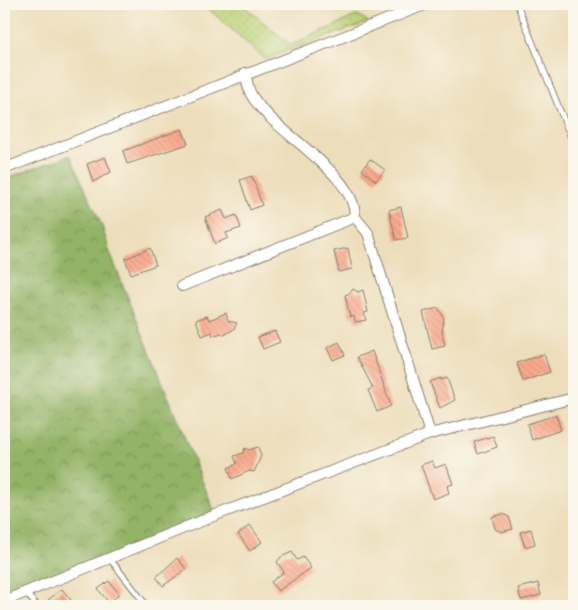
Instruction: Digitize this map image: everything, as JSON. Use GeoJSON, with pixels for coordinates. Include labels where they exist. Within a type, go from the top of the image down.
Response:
{"type":"FeatureCollection","features":[{"type":"Feature","properties":{"kind":"street"},"geometry":{"type":"LineString","coordinates":[[4,169],[427,4]]}},
{"type":"Feature","properties":{"kind":"street"},"geometry":{"type":"LineString","coordinates":[[245,74],[252,95],[275,123],[341,181],[355,208],[355,217],[368,234],[430,434]]}},
{"type":"Feature","properties":{"kind":"street"},"geometry":{"type":"LineString","coordinates":[[182,286],[355,217]]}},
{"type":"Feature","properties":{"kind":"street"},"geometry":{"type":"LineString","coordinates":[[4,601],[216,515],[430,434],[574,398]]}},
{"type":"Feature","properties":{"kind":"lane"},"geometry":{"type":"LineString","coordinates":[[517,4],[574,144]]}},
{"type":"Feature","properties":{"kind":"lane"},"geometry":{"type":"LineString","coordinates":[[110,559],[147,606]]}},
{"type":"Feature","properties":{"kind":"lane"},"geometry":{"type":"LineString","coordinates":[[26,593],[37,606]]}},
{"type":"Feature","properties":{"kind":"green space"},"geometry":{"type":"Polygon","coordinates":[[[203,4],[241,4],[291,45],[358,15],[369,22],[265,59],[203,4]]]}},
{"type":"Feature","properties":{"kind":"green space"},"geometry":{"type":"Polygon","coordinates":[[[70,155],[102,226],[110,253],[216,515],[4,598],[4,179],[70,155]]]}},
{"type":"Feature","properties":{"kind":"building"},"geometry":{"type":"Polygon","coordinates":[[[182,129],[188,144],[127,164],[123,151],[182,129]]]}},
{"type":"Feature","properties":{"kind":"building"},"geometry":{"type":"Polygon","coordinates":[[[105,157],[111,172],[93,182],[87,164],[105,157]]]}},
{"type":"Feature","properties":{"kind":"building"},"geometry":{"type":"Polygon","coordinates":[[[370,159],[385,170],[376,181],[362,170],[370,159]]]}},
{"type":"Feature","properties":{"kind":"building"},"geometry":{"type":"Polygon","coordinates":[[[252,176],[262,205],[250,210],[240,180],[252,176]]]}},
{"type":"Feature","properties":{"kind":"building"},"geometry":{"type":"Polygon","coordinates":[[[401,207],[408,238],[396,240],[389,210],[401,207]]]}},
{"type":"Feature","properties":{"kind":"building"},"geometry":{"type":"Polygon","coordinates":[[[222,210],[226,219],[236,215],[241,228],[226,233],[228,238],[215,244],[205,217],[222,210]]]}},
{"type":"Feature","properties":{"kind":"building"},"geometry":{"type":"Polygon","coordinates":[[[150,248],[156,265],[131,274],[125,259],[150,248]]]}},
{"type":"Feature","properties":{"kind":"building"},"geometry":{"type":"Polygon","coordinates":[[[348,248],[352,269],[339,272],[334,251],[348,248]]]}},
{"type":"Feature","properties":{"kind":"building"},"geometry":{"type":"Polygon","coordinates":[[[353,289],[358,292],[363,290],[368,312],[364,313],[366,320],[355,322],[354,316],[350,317],[345,295],[353,289]]]}},
{"type":"Feature","properties":{"kind":"building"},"geometry":{"type":"Polygon","coordinates":[[[438,308],[444,318],[442,333],[445,346],[432,349],[423,312],[438,308]]]}},
{"type":"Feature","properties":{"kind":"building"},"geometry":{"type":"Polygon","coordinates":[[[226,313],[228,321],[237,323],[234,329],[224,335],[221,333],[213,336],[212,332],[202,336],[196,320],[207,316],[209,320],[226,313]]]}},
{"type":"Feature","properties":{"kind":"building"},"geometry":{"type":"Polygon","coordinates":[[[275,331],[280,342],[263,349],[258,337],[275,331]]]}},
{"type":"Feature","properties":{"kind":"building"},"geometry":{"type":"Polygon","coordinates":[[[339,342],[345,355],[333,360],[327,348],[339,342]]]}},
{"type":"Feature","properties":{"kind":"building"},"geometry":{"type":"Polygon","coordinates":[[[372,351],[391,406],[377,412],[368,390],[373,388],[357,357],[372,351]]]}},
{"type":"Feature","properties":{"kind":"building"},"geometry":{"type":"Polygon","coordinates":[[[544,354],[550,372],[523,381],[517,363],[544,354]]]}},
{"type":"Feature","properties":{"kind":"building"},"geometry":{"type":"Polygon","coordinates":[[[441,378],[441,380],[447,378],[455,400],[440,408],[430,382],[441,378]]]}},
{"type":"Feature","properties":{"kind":"building"},"geometry":{"type":"Polygon","coordinates":[[[556,415],[561,430],[532,440],[527,424],[556,415]]]}},
{"type":"Feature","properties":{"kind":"building"},"geometry":{"type":"Polygon","coordinates":[[[493,436],[497,447],[478,454],[474,442],[493,436]]]}},
{"type":"Feature","properties":{"kind":"building"},"geometry":{"type":"Polygon","coordinates":[[[258,447],[261,456],[254,472],[249,471],[232,479],[228,468],[237,464],[234,456],[243,453],[245,448],[249,450],[258,447]]]}},
{"type":"Feature","properties":{"kind":"building"},"geometry":{"type":"Polygon","coordinates":[[[432,461],[435,468],[446,464],[453,484],[447,486],[449,493],[433,499],[421,465],[432,461]]]}},
{"type":"Feature","properties":{"kind":"building"},"geometry":{"type":"Polygon","coordinates":[[[503,514],[509,517],[513,529],[501,532],[495,529],[492,517],[503,514]]]}},
{"type":"Feature","properties":{"kind":"building"},"geometry":{"type":"Polygon","coordinates":[[[250,525],[262,542],[250,551],[238,534],[250,525]]]}},
{"type":"Feature","properties":{"kind":"building"},"geometry":{"type":"Polygon","coordinates":[[[531,529],[535,544],[525,547],[520,532],[531,529]]]}},
{"type":"Feature","properties":{"kind":"building"},"geometry":{"type":"Polygon","coordinates":[[[292,552],[297,560],[303,557],[311,568],[278,591],[271,582],[284,572],[277,562],[281,557],[292,552]]]}},
{"type":"Feature","properties":{"kind":"building"},"geometry":{"type":"Polygon","coordinates":[[[177,558],[186,569],[163,586],[156,577],[177,558]]]}},
{"type":"Feature","properties":{"kind":"building"},"geometry":{"type":"Polygon","coordinates":[[[109,581],[119,594],[109,603],[98,589],[109,581]]]}},
{"type":"Feature","properties":{"kind":"building"},"geometry":{"type":"Polygon","coordinates":[[[538,583],[541,595],[521,600],[518,588],[538,583]]]}},
{"type":"Feature","properties":{"kind":"building"},"geometry":{"type":"Polygon","coordinates":[[[62,589],[76,606],[52,606],[48,600],[62,589]]]}}]}
